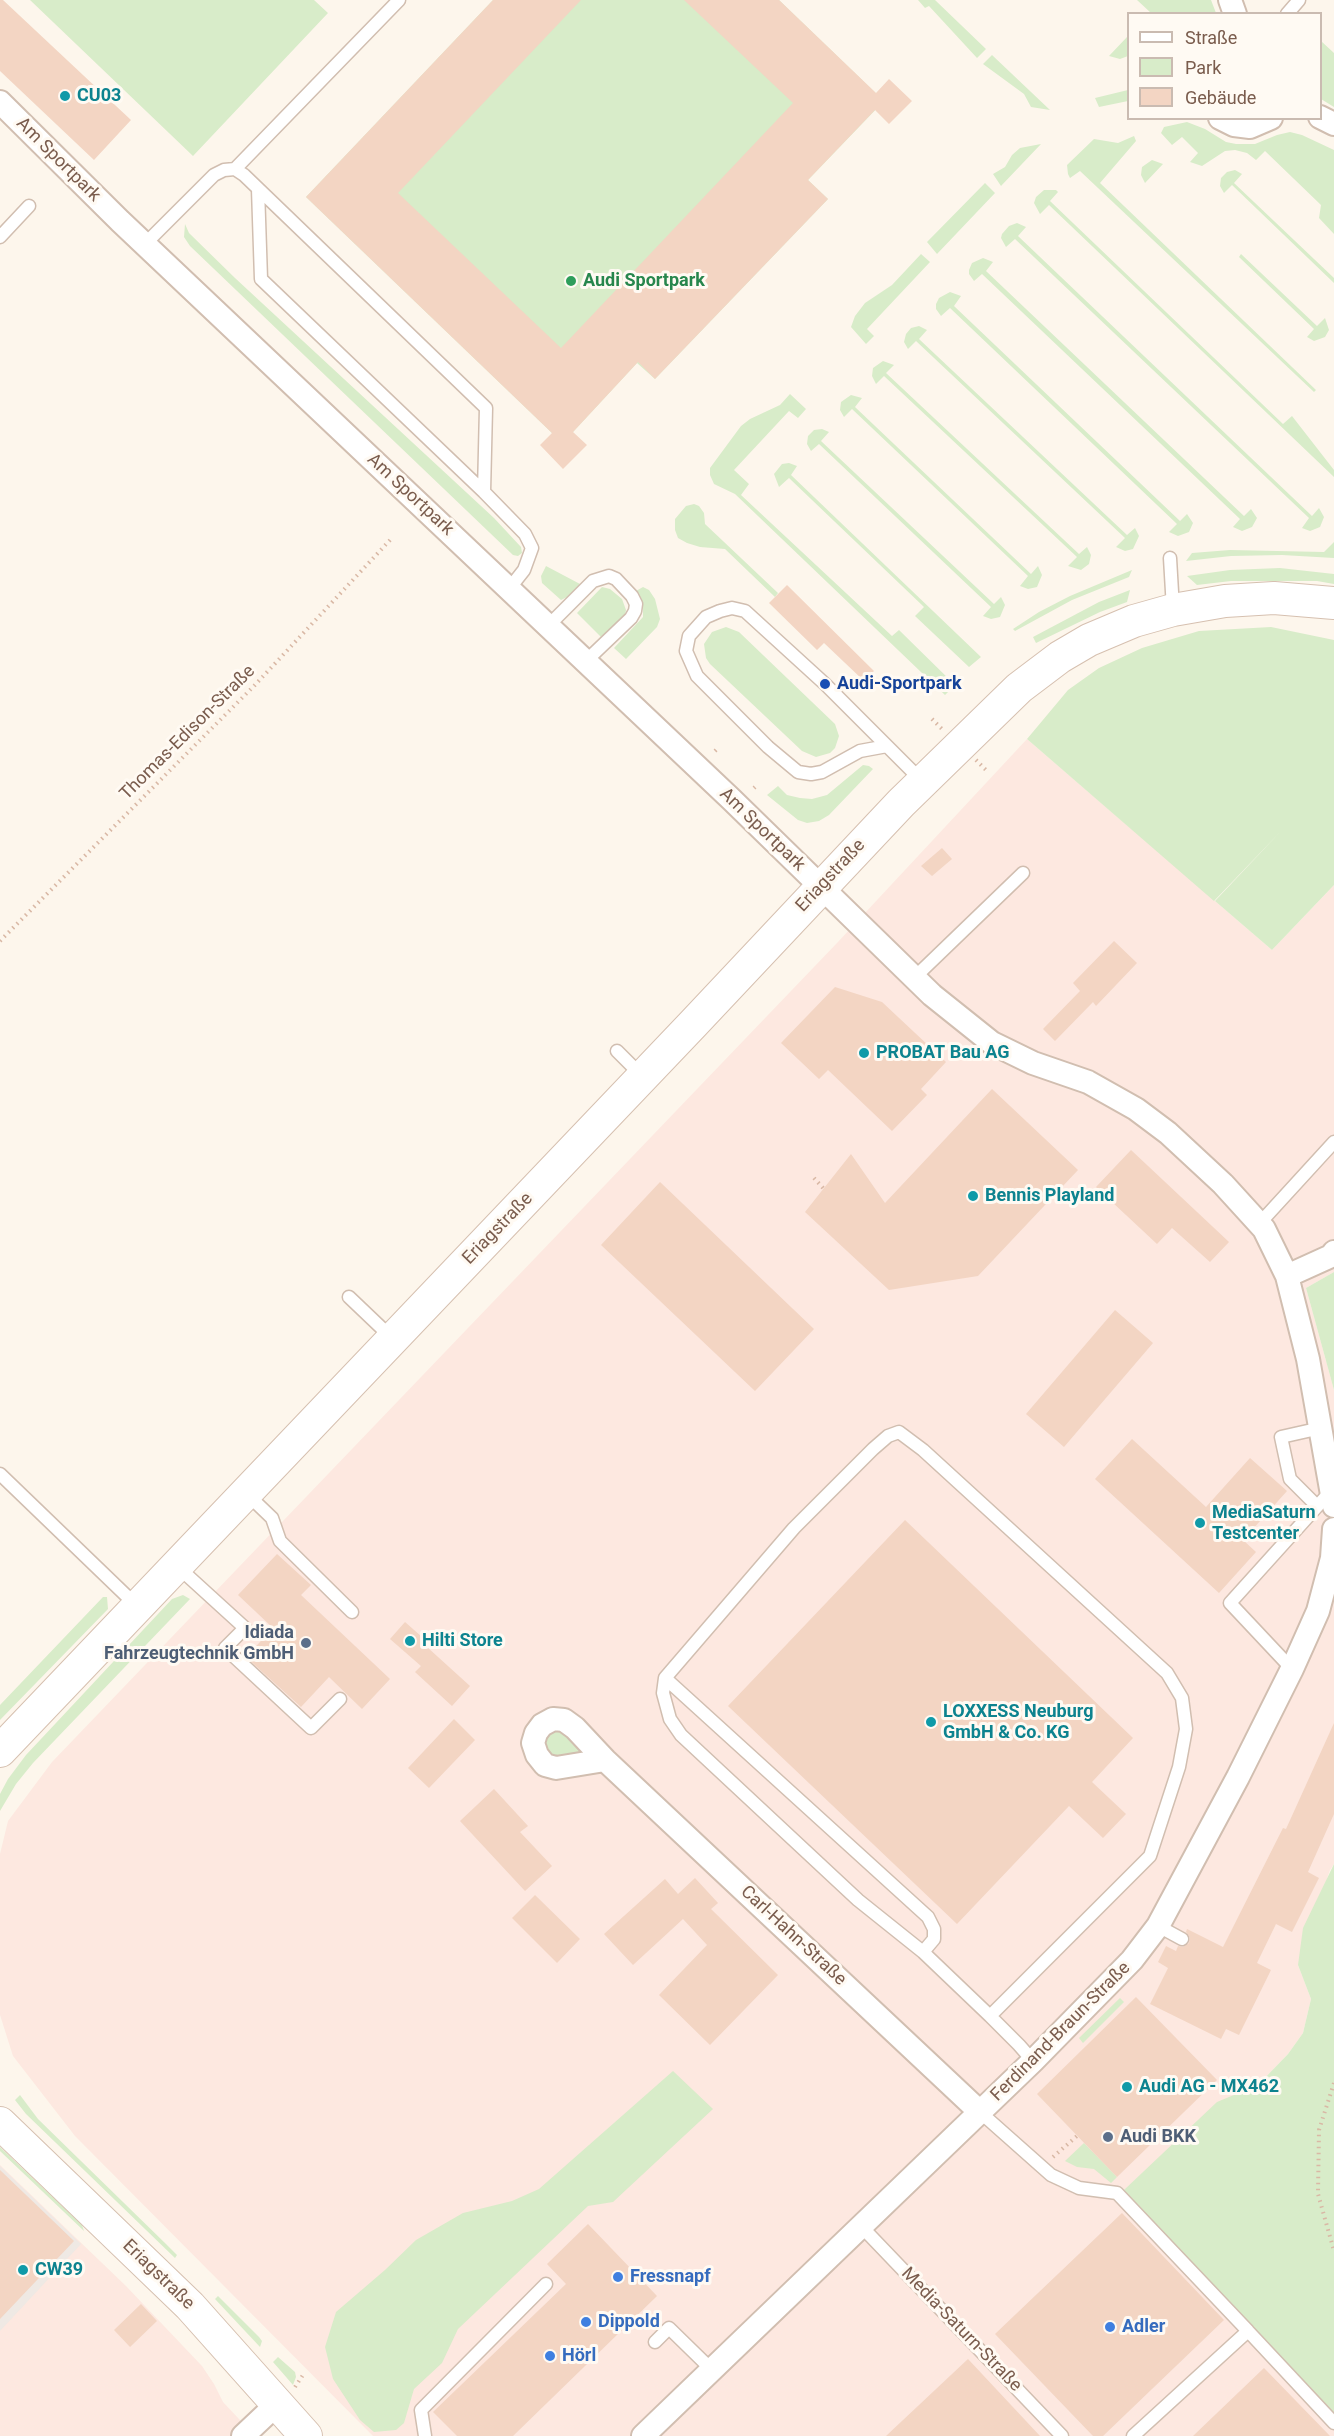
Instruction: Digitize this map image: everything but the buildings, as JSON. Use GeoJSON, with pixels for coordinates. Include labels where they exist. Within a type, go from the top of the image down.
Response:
{"type":"FeatureCollection","features":[{"type":"Feature","properties":{"kind":"street","name":"Am Sportpark"},"geometry":{"type":"LineString","coordinates":[[0,102],[145,244],[821,887]]}},
{"type":"Feature","properties":{"kind":"street"},"geometry":{"type":"LineString","coordinates":[[1224,120],[1234,125],[1250,126],[1266,120]]}},
{"type":"Feature","properties":{"kind":"street","name":"Eriagstraße"},"geometry":{"type":"LineString","coordinates":[[0,1765],[7,1744],[922,781],[996,708],[1060,657],[1089,640],[1134,621],[1173,610],[1225,601],[1274,598],[1334,603]]}},
{"type":"Feature","properties":{"kind":"street"},"geometry":{"type":"LineString","coordinates":[[821,887],[914,978],[964,1023],[992,1043],[1034,1063],[1088,1082],[1136,1109],[1168,1133],[1223,1184],[1259,1224],[1287,1276],[1308,1359],[1322,1428],[1328,1500]]}},
{"type":"Feature","properties":{"kind":"street"},"geometry":{"type":"LineString","coordinates":[[1287,1276],[1331,1256],[1334,1252]]}},
{"type":"Feature","properties":{"kind":"street","name":"Ferdinand-Braun-Straße"},"geometry":{"type":"LineString","coordinates":[[643,2436],[1033,2061],[1132,1960],[1158,1926],[1243,1767],[1318,1611],[1332,1558],[1334,1528]]}},
{"type":"Feature","properties":{"kind":"street","name":"Carl-Hahn-Straße"},"geometry":{"type":"LineString","coordinates":[[605,1760],[980,2112]]}},
{"type":"Feature","properties":{"kind":"street","name":"Eriagstraße"},"geometry":{"type":"LineString","coordinates":[[1,2123],[190,2306],[306,2436]]}},
{"type":"Feature","properties":{"kind":"street"},"geometry":{"type":"LineString","coordinates":[[243,2436],[277,2404]]}},
{"type":"Feature","properties":{"kind":"lane"},"geometry":{"type":"LineString","coordinates":[[145,244],[214,175],[224,170],[235,169],[399,0]]}},
{"type":"Feature","properties":{"kind":"lane"},"geometry":{"type":"LineString","coordinates":[[1289,12],[1299,0]]}},
{"type":"Feature","properties":{"kind":"lane"},"geometry":{"type":"LineString","coordinates":[[235,169],[486,408],[484,492]]}},
{"type":"Feature","properties":{"kind":"lane"},"geometry":{"type":"LineString","coordinates":[[258,189],[261,279],[525,534],[532,548],[524,570],[509,589]]}},
{"type":"Feature","properties":{"kind":"lane"},"geometry":{"type":"LineString","coordinates":[[0,237],[29,206]]}},
{"type":"Feature","properties":{"kind":"lane"},"geometry":{"type":"LineString","coordinates":[[1170,558],[1173,610]]}},
{"type":"Feature","properties":{"kind":"lane"},"geometry":{"type":"LineString","coordinates":[[548,626],[593,581],[609,576],[615,579],[632,596],[636,604],[635,611],[631,618],[586,662]]}},
{"type":"Feature","properties":{"kind":"lane"},"geometry":{"type":"LineString","coordinates":[[887,746],[860,751],[822,772],[811,774],[798,772],[768,747],[697,676],[686,651],[689,636],[706,617],[732,608],[745,611],[825,684],[887,746],[922,781]]}},
{"type":"Feature","properties":{"kind":"lane"},"geometry":{"type":"LineString","coordinates":[[914,978],[1023,873]]}},
{"type":"Feature","properties":{"kind":"lane"},"geometry":{"type":"LineString","coordinates":[[617,1051],[643,1076]]}},
{"type":"Feature","properties":{"kind":"lane"},"geometry":{"type":"LineString","coordinates":[[1259,1224],[1334,1142]]}},
{"type":"Feature","properties":{"kind":"lane"},"geometry":{"type":"LineString","coordinates":[[349,1297],[393,1339]]}},
{"type":"Feature","properties":{"kind":"lane"},"geometry":{"type":"LineString","coordinates":[[1292,1669],[1230,1603],[1328,1500],[1290,1479],[1281,1437],[1322,1428]]}},
{"type":"Feature","properties":{"kind":"lane"},"geometry":{"type":"LineString","coordinates":[[990,2016],[1150,1856],[1179,1767],[1186,1728],[1182,1698],[1167,1673],[923,1450],[899,1432],[888,1436],[873,1449],[794,1528],[665,1678],[663,1693],[670,1719],[681,1735],[858,1900],[923,1952],[1033,2061]]}},
{"type":"Feature","properties":{"kind":"lane"},"geometry":{"type":"LineString","coordinates":[[0,1474],[138,1607]]}},
{"type":"Feature","properties":{"kind":"lane"},"geometry":{"type":"LineString","coordinates":[[246,1493],[272,1518],[280,1541],[352,1612]]}},
{"type":"Feature","properties":{"kind":"lane"},"geometry":{"type":"LineString","coordinates":[[177,1566],[245,1628],[225,1648],[311,1728],[340,1699]]}},
{"type":"Feature","properties":{"kind":"lane"},"geometry":{"type":"LineString","coordinates":[[665,1678],[928,1917],[934,1929],[934,1939],[923,1952]]}},
{"type":"Feature","properties":{"kind":"lane"},"geometry":{"type":"LineString","coordinates":[[1158,1926],[1182,1939]]}},
{"type":"Feature","properties":{"kind":"lane"},"geometry":{"type":"LineString","coordinates":[[980,2112],[1051,2175],[1079,2188],[1117,2193],[1334,2423]]}},
{"type":"Feature","properties":{"kind":"lane","name":"Media-Saturn-Straße"},"geometry":{"type":"LineString","coordinates":[[860,2225],[1062,2436]]}},
{"type":"Feature","properties":{"kind":"lane"},"geometry":{"type":"LineString","coordinates":[[425,2436],[421,2410],[546,2284]]}},
{"type":"Feature","properties":{"kind":"lane"},"geometry":{"type":"LineString","coordinates":[[655,2342],[669,2328],[712,2370]]}},
{"type":"Feature","properties":{"kind":"lane"},"geometry":{"type":"LineString","coordinates":[[1133,2436],[1248,2331]]}},
{"type":"Feature","properties":{"kind":"path","name":"Thomas-Edison-Straße"},"geometry":{"type":"LineString","coordinates":[[0,941],[255,686],[391,539]]}},
{"type":"Feature","properties":{"kind":"path"},"geometry":{"type":"LineString","coordinates":[[814,1178],[824,1189]]}},
{"type":"Feature","properties":{"kind":"path"},"geometry":{"type":"LineString","coordinates":[[1334,2083],[1319,2130],[1318,2194],[1334,2251]]}},
{"type":"Feature","properties":{"kind":"path"},"geometry":{"type":"LineString","coordinates":[[1043,2167],[1077,2136]]}},
{"type":"Feature","properties":{"kind":"shaded area"},"geometry":{"type":"Polygon","coordinates":[[[1027,739],[1272,950],[1334,885],[1334,1272],[1306,1288],[1334,1390],[1334,1864],[1298,1965],[1311,1999],[1303,2033],[1288,2054],[1258,2085],[1217,2103],[1245,2320],[1334,2413],[1334,2436],[373,2436],[75,2136],[13,2056],[0,2015],[0,1854],[8,1821],[52,1762],[837,943],[1027,739]]]}},
{"type":"Feature","properties":{"kind":"shaded area"},"geometry":{"type":"Polygon","coordinates":[[[0,2165],[126,2286],[202,2366],[223,2402],[255,2436],[0,2436],[0,2165]]]}},
{"type":"Feature","properties":{"kind":"shaded area","name":"CW39"},"geometry":{"type":"Polygon","coordinates":[[[0,2166],[81,2244],[0,2331],[0,2166]]]}},
{"type":"Feature","properties":{"kind":"green space"},"geometry":{"type":"Polygon","coordinates":[[[30,0],[314,0],[328,13],[193,156],[30,0]]]}},
{"type":"Feature","properties":{"kind":"green space","name":"Audi Sportpark"},"geometry":{"type":"Polygon","coordinates":[[[493,0],[779,0],[884,101],[808,180],[828,199],[655,379],[637,363],[573,432],[552,433],[306,197],[493,0]]]}},
{"type":"Feature","properties":{"kind":"green space"},"geometry":{"type":"Polygon","coordinates":[[[918,0],[935,0],[986,49],[977,58],[929,6],[925,8],[918,0]]]}},
{"type":"Feature","properties":{"kind":"green space"},"geometry":{"type":"Polygon","coordinates":[[[1137,0],[1211,0],[1216,12],[1150,12],[1137,0]]]}},
{"type":"Feature","properties":{"kind":"green space"},"geometry":{"type":"Polygon","coordinates":[[[1127,37],[1127,56],[1120,59],[1109,56],[1127,37]]]}},
{"type":"Feature","properties":{"kind":"green space"},"geometry":{"type":"Polygon","coordinates":[[[1322,42],[1334,53],[1334,107],[1322,100],[1322,42]]]}},
{"type":"Feature","properties":{"kind":"green space"},"geometry":{"type":"Polygon","coordinates":[[[992,55],[1050,110],[1031,107],[1024,94],[983,64],[992,55]]]}},
{"type":"Feature","properties":{"kind":"green space"},"geometry":{"type":"Polygon","coordinates":[[[1127,90],[1127,101],[1099,107],[1095,98],[1127,90]]]}},
{"type":"Feature","properties":{"kind":"green space"},"geometry":{"type":"Polygon","coordinates":[[[1187,122],[1205,129],[1226,142],[1236,144],[1255,144],[1290,132],[1334,150],[1334,234],[1319,218],[1321,205],[1265,151],[1256,160],[1247,153],[1235,150],[1225,151],[1202,166],[1190,162],[1198,153],[1182,137],[1172,145],[1161,133],[1164,127],[1187,122]]]}},
{"type":"Feature","properties":{"kind":"green space"},"geometry":{"type":"Polygon","coordinates":[[[1134,136],[1136,141],[1100,183],[1316,390],[1314,392],[1080,171],[1070,178],[1067,165],[1094,139],[1118,143],[1134,136]]]}},
{"type":"Feature","properties":{"kind":"green space"},"geometry":{"type":"Polygon","coordinates":[[[1041,144],[1001,186],[993,174],[1005,167],[1012,155],[1020,148],[1041,144]]]}},
{"type":"Feature","properties":{"kind":"green space"},"geometry":{"type":"Polygon","coordinates":[[[1152,160],[1163,164],[1145,183],[1141,175],[1142,167],[1152,160]]]}},
{"type":"Feature","properties":{"kind":"green space"},"geometry":{"type":"Polygon","coordinates":[[[1235,170],[1242,174],[1234,183],[1334,278],[1334,283],[1232,185],[1224,193],[1220,186],[1221,178],[1227,172],[1235,170]]]}},
{"type":"Feature","properties":{"kind":"green space"},"geometry":{"type":"Polygon","coordinates":[[[985,183],[995,193],[937,254],[927,242],[985,183]]]}},
{"type":"Feature","properties":{"kind":"green space"},"geometry":{"type":"Polygon","coordinates":[[[1044,190],[1056,190],[1058,192],[1050,201],[1283,424],[1292,416],[1334,470],[1334,477],[1049,205],[1040,214],[1034,203],[1036,197],[1044,190]]]}},
{"type":"Feature","properties":{"kind":"green space"},"geometry":{"type":"Polygon","coordinates":[[[1017,223],[1026,227],[1018,236],[1312,516],[1319,508],[1324,517],[1320,527],[1310,531],[1302,528],[1309,518],[1015,239],[1006,247],[1001,238],[1002,234],[1009,226],[1017,223]]]}},
{"type":"Feature","properties":{"kind":"green space"},"geometry":{"type":"Polygon","coordinates":[[[185,224],[189,233],[235,278],[494,518],[521,547],[522,553],[518,556],[513,555],[190,246],[184,237],[185,224]]]}},
{"type":"Feature","properties":{"kind":"green space"},"geometry":{"type":"Polygon","coordinates":[[[921,254],[930,262],[867,329],[874,336],[866,344],[851,327],[855,316],[865,303],[892,285],[921,254]]]}},
{"type":"Feature","properties":{"kind":"green space"},"geometry":{"type":"Polygon","coordinates":[[[1241,254],[1317,326],[1325,318],[1329,330],[1325,337],[1314,341],[1307,337],[1314,329],[1239,257],[1241,254]]]}},
{"type":"Feature","properties":{"kind":"green space"},"geometry":{"type":"Polygon","coordinates":[[[983,258],[993,262],[986,271],[1244,516],[1251,509],[1257,518],[1252,527],[1242,531],[1233,527],[1240,519],[982,274],[974,281],[969,270],[972,263],[983,258]]]}},
{"type":"Feature","properties":{"kind":"green space"},"geometry":{"type":"Polygon","coordinates":[[[950,292],[961,296],[954,306],[1180,521],[1187,514],[1193,523],[1189,532],[1178,536],[1169,532],[1177,524],[950,308],[941,316],[936,309],[936,304],[939,298],[950,292]]]}},
{"type":"Feature","properties":{"kind":"green space"},"geometry":{"type":"Polygon","coordinates":[[[919,326],[927,330],[919,339],[1127,535],[1135,528],[1139,536],[1133,549],[1125,551],[1116,547],[1125,538],[916,341],[908,349],[904,342],[906,334],[911,328],[919,326]]]}},
{"type":"Feature","properties":{"kind":"green space"},"geometry":{"type":"Polygon","coordinates":[[[883,361],[894,365],[886,373],[1079,554],[1087,547],[1091,555],[1089,564],[1081,570],[1068,566],[1077,557],[884,376],[876,384],[872,376],[873,368],[883,361]]]}},
{"type":"Feature","properties":{"kind":"green space"},"geometry":{"type":"Polygon","coordinates":[[[790,394],[806,409],[798,418],[789,411],[734,470],[749,484],[741,495],[892,636],[899,630],[955,685],[945,695],[735,494],[714,484],[710,468],[741,426],[750,419],[780,405],[790,394]]]}},
{"type":"Feature","properties":{"kind":"green space"},"geometry":{"type":"Polygon","coordinates":[[[851,395],[862,398],[855,407],[1031,574],[1038,566],[1042,575],[1037,587],[1028,589],[1020,586],[1028,576],[852,409],[844,417],[840,410],[841,402],[851,395]]]}},
{"type":"Feature","properties":{"kind":"green space"},"geometry":{"type":"Polygon","coordinates":[[[822,429],[829,432],[821,441],[994,604],[1001,597],[1005,605],[1000,617],[991,619],[983,616],[991,607],[819,444],[811,451],[807,444],[808,436],[814,430],[822,429]]]}},
{"type":"Feature","properties":{"kind":"green space"},"geometry":{"type":"Polygon","coordinates":[[[789,463],[797,466],[791,475],[981,657],[969,667],[915,616],[924,607],[789,478],[779,487],[774,474],[782,464],[789,463]]]}},
{"type":"Feature","properties":{"kind":"green space"},"geometry":{"type":"Polygon","coordinates":[[[694,504],[699,506],[704,513],[705,524],[778,593],[775,597],[725,549],[700,547],[678,538],[675,519],[686,506],[694,504]]]}},
{"type":"Feature","properties":{"kind":"green space"},"geometry":{"type":"Polygon","coordinates":[[[1334,542],[1334,558],[1282,555],[1231,556],[1186,561],[1192,553],[1230,550],[1324,552],[1334,542]]]}},
{"type":"Feature","properties":{"kind":"green space"},"geometry":{"type":"Polygon","coordinates":[[[546,566],[580,584],[571,595],[561,600],[542,583],[541,576],[546,566]]]}},
{"type":"Feature","properties":{"kind":"green space"},"geometry":{"type":"Polygon","coordinates":[[[1280,568],[1334,574],[1334,584],[1317,581],[1231,581],[1197,585],[1187,576],[1230,570],[1280,568]]]}},
{"type":"Feature","properties":{"kind":"green space"},"geometry":{"type":"Polygon","coordinates":[[[1132,570],[1129,577],[1072,600],[1015,631],[1013,629],[1070,596],[1132,570]]]}},
{"type":"Feature","properties":{"kind":"green space"},"geometry":{"type":"Polygon","coordinates":[[[602,587],[610,589],[622,599],[626,610],[625,615],[602,638],[577,613],[602,587]]]}},
{"type":"Feature","properties":{"kind":"green space"},"geometry":{"type":"Polygon","coordinates":[[[643,587],[649,590],[655,599],[660,619],[657,627],[626,659],[614,648],[643,617],[643,604],[636,591],[643,587]]]}},
{"type":"Feature","properties":{"kind":"green space"},"geometry":{"type":"Polygon","coordinates":[[[1130,590],[1127,602],[1100,612],[1036,643],[1033,637],[1099,602],[1130,590]]]}},
{"type":"Feature","properties":{"kind":"green space"},"geometry":{"type":"Polygon","coordinates":[[[726,627],[739,632],[835,724],[839,736],[835,748],[830,753],[816,757],[802,751],[710,664],[706,658],[704,644],[712,632],[726,627]]]}},
{"type":"Feature","properties":{"kind":"green space"},"geometry":{"type":"Polygon","coordinates":[[[1271,627],[1334,640],[1334,885],[1272,950],[1215,901],[1282,830],[1214,901],[1027,739],[1068,690],[1099,668],[1142,648],[1199,631],[1271,627]]]}},
{"type":"Feature","properties":{"kind":"green space"},"geometry":{"type":"Polygon","coordinates":[[[863,765],[873,769],[829,815],[819,821],[807,823],[798,820],[767,795],[778,786],[787,795],[800,798],[812,799],[827,795],[863,765]]]}},
{"type":"Feature","properties":{"kind":"green space"},"geometry":{"type":"Polygon","coordinates":[[[1334,1272],[1334,1390],[1306,1288],[1334,1272]]]}},
{"type":"Feature","properties":{"kind":"green space"},"geometry":{"type":"Polygon","coordinates":[[[183,1595],[190,1599],[33,1763],[16,1784],[0,1811],[0,1794],[26,1755],[172,1599],[183,1595]]]}},
{"type":"Feature","properties":{"kind":"green space"},"geometry":{"type":"Polygon","coordinates":[[[103,1597],[107,1597],[108,1609],[0,1720],[0,1705],[103,1597]]]}},
{"type":"Feature","properties":{"kind":"green space"},"geometry":{"type":"Polygon","coordinates":[[[555,1729],[564,1731],[582,1751],[559,1758],[552,1756],[545,1746],[545,1740],[548,1734],[555,1729]]]}},
{"type":"Feature","properties":{"kind":"green space"},"geometry":{"type":"Polygon","coordinates":[[[1334,1864],[1334,2413],[1124,2190],[1217,2102],[1258,2085],[1288,2054],[1303,2033],[1311,1999],[1298,1965],[1303,1928],[1334,1864]]]}},
{"type":"Feature","properties":{"kind":"green space"},"geometry":{"type":"Polygon","coordinates":[[[1120,1998],[1124,2002],[1083,2043],[1079,2038],[1120,1998]]]}},
{"type":"Feature","properties":{"kind":"green space"},"geometry":{"type":"Polygon","coordinates":[[[673,2071],[713,2109],[613,2202],[588,2206],[458,2329],[442,2363],[414,2389],[404,2423],[396,2430],[374,2432],[360,2420],[333,2379],[325,2347],[336,2312],[416,2240],[463,2213],[512,2201],[539,2189],[673,2071]]]}},
{"type":"Feature","properties":{"kind":"green space"},"geometry":{"type":"Polygon","coordinates":[[[20,2095],[38,2119],[177,2255],[175,2258],[26,2114],[15,2100],[20,2095]]]}},
{"type":"Feature","properties":{"kind":"green space"},"geometry":{"type":"Polygon","coordinates":[[[1084,2143],[1117,2177],[1111,2183],[1094,2169],[1077,2167],[1065,2161],[1084,2143]]]}},
{"type":"Feature","properties":{"kind":"green space"},"geometry":{"type":"Polygon","coordinates":[[[0,2147],[82,2225],[84,2231],[0,2151],[0,2147]]]}},
{"type":"Feature","properties":{"kind":"green space"},"geometry":{"type":"Polygon","coordinates":[[[218,2296],[259,2337],[262,2341],[260,2347],[215,2299],[218,2296]]]}},
{"type":"Feature","properties":{"kind":"green space"},"geometry":{"type":"Polygon","coordinates":[[[278,2357],[295,2372],[293,2385],[273,2362],[278,2357]]]}},
{"type":"Feature","properties":{"kind":"place","name":"CU03"},"geometry":{"type":"Point","coordinates":[65,96]}},
{"type":"Feature","properties":{"kind":"place","name":"Audi Sportpark"},"geometry":{"type":"Point","coordinates":[571,281]}},
{"type":"Feature","properties":{"kind":"place","name":"Audi-Sportpark"},"geometry":{"type":"Point","coordinates":[825,684]}},
{"type":"Feature","properties":{"kind":"place","name":"PROBAT Bau AG"},"geometry":{"type":"Point","coordinates":[864,1053]}},
{"type":"Feature","properties":{"kind":"place","name":"Bennis Playland"},"geometry":{"type":"Point","coordinates":[973,1196]}},
{"type":"Feature","properties":{"kind":"place","name":"MediaSaturn Testcenter"},"geometry":{"type":"Point","coordinates":[1200,1523]}},
{"type":"Feature","properties":{"kind":"place","name":"Hilti Store"},"geometry":{"type":"Point","coordinates":[410,1641]}},
{"type":"Feature","properties":{"kind":"place","name":"Idiada Fahrzeugtechnik GmbH"},"geometry":{"type":"Point","coordinates":[306,1643]}},
{"type":"Feature","properties":{"kind":"place","name":"LOXXESS Neuburg GmbH & Co. KG"},"geometry":{"type":"Point","coordinates":[931,1722]}},
{"type":"Feature","properties":{"kind":"place","name":"Audi AG - MX462"},"geometry":{"type":"Point","coordinates":[1127,2087]}},
{"type":"Feature","properties":{"kind":"place","name":"Audi BKK"},"geometry":{"type":"Point","coordinates":[1108,2137]}},
{"type":"Feature","properties":{"kind":"place","name":"CW39"},"geometry":{"type":"Point","coordinates":[23,2270]}},
{"type":"Feature","properties":{"kind":"place","name":"Fressnapf"},"geometry":{"type":"Point","coordinates":[618,2277]}},
{"type":"Feature","properties":{"kind":"place","name":"Dippold"},"geometry":{"type":"Point","coordinates":[586,2322]}},
{"type":"Feature","properties":{"kind":"place","name":"Adler"},"geometry":{"type":"Point","coordinates":[1110,2327]}},
{"type":"Feature","properties":{"kind":"place","name":"Hörl"},"geometry":{"type":"Point","coordinates":[550,2356]}}]}
